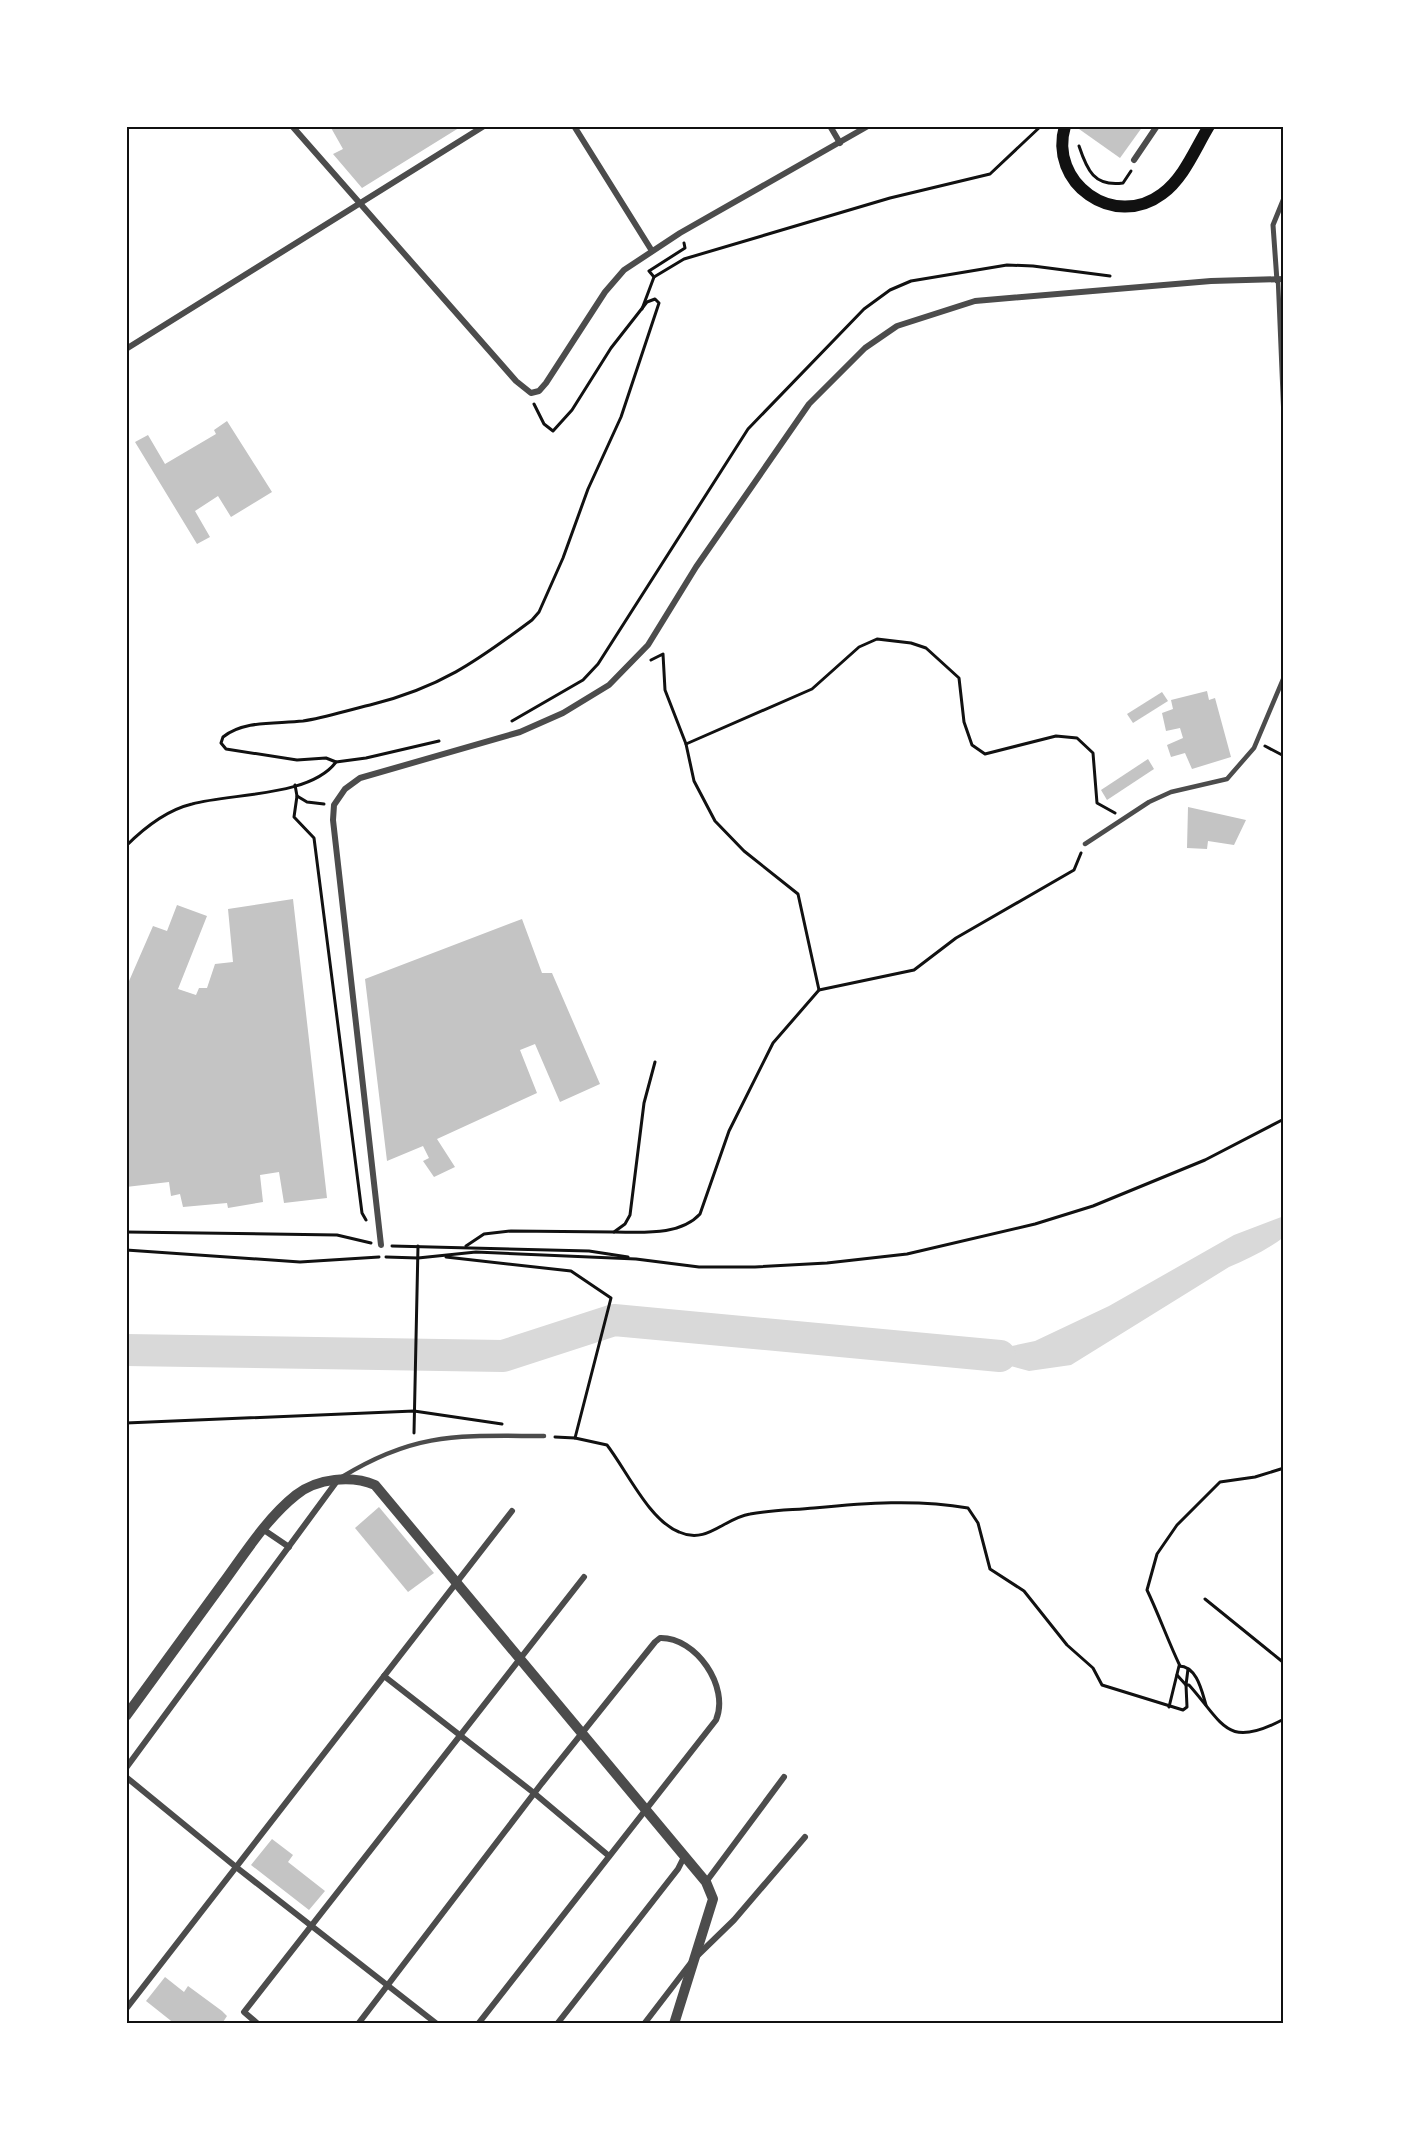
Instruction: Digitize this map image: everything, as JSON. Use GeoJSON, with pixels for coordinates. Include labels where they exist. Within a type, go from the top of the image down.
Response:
{"type":"FeatureCollection","features":[{"type":"Feature","properties":{"kind":"main road"},"geometry":{"type":"LineString","coordinates":[[1065,126],[1062,147],[1065,164],[1079,188],[1102,203],[1126,207],[1154,199],[1174,183],[1209,126]]}},
{"type":"Feature","properties":{"kind":"street"},"geometry":{"type":"LineString","coordinates":[[292,126],[516,381],[531,393],[538,391],[546,383],[614,280],[652,251],[868,126]]}},
{"type":"Feature","properties":{"kind":"street"},"geometry":{"type":"LineString","coordinates":[[126,349],[484,126]]}},
{"type":"Feature","properties":{"kind":"street"},"geometry":{"type":"LineString","coordinates":[[574,126],[652,251]]}},
{"type":"Feature","properties":{"kind":"street"},"geometry":{"type":"LineString","coordinates":[[830,126],[840,143]]}},
{"type":"Feature","properties":{"kind":"street"},"geometry":{"type":"LineString","coordinates":[[1134,160],[1157,126]]}},
{"type":"Feature","properties":{"kind":"street"},"geometry":{"type":"LineString","coordinates":[[381,1245],[336,849],[334,805],[345,789],[360,778],[520,732],[563,713],[609,685],[648,645],[696,567],[809,404],[865,348],[897,326],[975,302],[1211,281],[1280,280],[1273,225],[1284,198]]}},
{"type":"Feature","properties":{"kind":"street"},"geometry":{"type":"LineString","coordinates":[[126,1716],[264,1530],[297,1494],[337,1480],[357,1479],[381,1489],[706,1882],[713,1899],[708,1923],[694,1958],[674,2024]]}},
{"type":"Feature","properties":{"kind":"street"},"geometry":{"type":"LineString","coordinates":[[126,1768],[337,1480]]}},
{"type":"Feature","properties":{"kind":"street"},"geometry":{"type":"LineString","coordinates":[[126,2009],[512,1511]]}},
{"type":"Feature","properties":{"kind":"street"},"geometry":{"type":"LineString","coordinates":[[264,1530],[289,1547]]}},
{"type":"Feature","properties":{"kind":"street"},"geometry":{"type":"LineString","coordinates":[[258,2024],[244,2012],[309,1925],[584,1577]]}},
{"type":"Feature","properties":{"kind":"street"},"geometry":{"type":"LineString","coordinates":[[358,2024],[582,1731],[660,1638],[669,1638],[685,1645],[705,1665],[719,1696],[719,1712],[711,1727],[478,2024]]}},
{"type":"Feature","properties":{"kind":"street"},"geometry":{"type":"LineString","coordinates":[[384,1676],[534,1793],[609,1856]]}},
{"type":"Feature","properties":{"kind":"street"},"geometry":{"type":"LineString","coordinates":[[126,1777],[309,1925],[437,2024]]}},
{"type":"Feature","properties":{"kind":"street"},"geometry":{"type":"LineString","coordinates":[[706,1882],[784,1778]]}},
{"type":"Feature","properties":{"kind":"street"},"geometry":{"type":"LineString","coordinates":[[644,2024],[694,1958],[734,1920],[806,1837]]}},
{"type":"Feature","properties":{"kind":"street"},"geometry":{"type":"LineString","coordinates":[[557,2024],[678,1869],[684,1857]]}},
{"type":"Feature","properties":{"kind":"lane"},"geometry":{"type":"LineString","coordinates":[[1280,280],[1284,425]]}},
{"type":"Feature","properties":{"kind":"lane"},"geometry":{"type":"LineString","coordinates":[[1085,844],[1149,802],[1171,792],[1227,779],[1257,742],[1284,677]]}},
{"type":"Feature","properties":{"kind":"lane"},"geometry":{"type":"LineString","coordinates":[[337,1480],[371,1459],[414,1443],[455,1436],[544,1436]]}},
{"type":"Feature","properties":{"kind":"path"},"geometry":{"type":"LineString","coordinates":[[641,312],[654,277],[684,259],[701,256],[890,198],[990,174],[1041,126]]}},
{"type":"Feature","properties":{"kind":"path"},"geometry":{"type":"LineString","coordinates":[[1078,143],[1085,166],[1094,177],[1109,185],[1123,183],[1134,160]]}},
{"type":"Feature","properties":{"kind":"path"},"geometry":{"type":"LineString","coordinates":[[654,277],[650,271],[685,248]]}},
{"type":"Feature","properties":{"kind":"path"},"geometry":{"type":"LineString","coordinates":[[510,722],[583,680],[598,664],[748,429],[845,328],[882,297],[911,280],[1007,265],[1033,266],[1118,278]]}},
{"type":"Feature","properties":{"kind":"path"},"geometry":{"type":"LineString","coordinates":[[441,741],[366,758],[336,762],[326,758],[297,760],[226,749],[221,743],[223,737],[237,727],[305,720],[381,702],[440,681],[459,673],[532,620],[539,612],[563,558],[588,489],[621,417],[659,303],[650,299],[611,348],[572,410],[553,431],[536,412],[531,393]]}},
{"type":"Feature","properties":{"kind":"path"},"geometry":{"type":"LineString","coordinates":[[686,744],[812,689],[860,647],[877,639],[911,643],[926,648],[958,678],[964,722],[972,745],[986,754],[1056,736],[1077,738],[1093,753],[1097,802],[1124,818]]}},
{"type":"Feature","properties":{"kind":"path"},"geometry":{"type":"LineString","coordinates":[[644,663],[663,654],[665,690],[686,744],[694,781],[715,821],[744,851],[798,894],[819,990]]}},
{"type":"Feature","properties":{"kind":"path"},"geometry":{"type":"LineString","coordinates":[[1257,742],[1284,756]]}},
{"type":"Feature","properties":{"kind":"path"},"geometry":{"type":"LineString","coordinates":[[126,846],[158,819],[190,804],[253,795],[295,785],[312,780],[336,762]]}},
{"type":"Feature","properties":{"kind":"path"},"geometry":{"type":"LineString","coordinates":[[295,785],[297,796],[294,817],[314,838],[362,1213],[381,1245]]}},
{"type":"Feature","properties":{"kind":"path"},"geometry":{"type":"LineString","coordinates":[[297,796],[307,802],[334,805]]}},
{"type":"Feature","properties":{"kind":"path"},"geometry":{"type":"LineString","coordinates":[[464,1247],[484,1234],[511,1231],[663,1231],[693,1221],[700,1214],[729,1131],[773,1042],[819,990],[915,970],[956,938],[1074,870],[1085,844]]}},
{"type":"Feature","properties":{"kind":"path"},"geometry":{"type":"LineString","coordinates":[[614,1232],[625,1224],[630,1215],[644,1103],[655,1062]]}},
{"type":"Feature","properties":{"kind":"path"},"geometry":{"type":"LineString","coordinates":[[126,1232],[338,1236],[381,1245],[589,1251],[699,1267],[868,1260],[954,1244],[1035,1224],[1093,1206],[1205,1160],[1284,1119]]}},
{"type":"Feature","properties":{"kind":"path"},"geometry":{"type":"LineString","coordinates":[[414,1443],[418,1246]]}},
{"type":"Feature","properties":{"kind":"path"},"geometry":{"type":"LineString","coordinates":[[126,1250],[300,1262],[393,1257],[418,1258],[476,1252],[636,1259]]}},
{"type":"Feature","properties":{"kind":"path"},"geometry":{"type":"LineString","coordinates":[[438,1256],[571,1270],[611,1298],[575,1438]]}},
{"type":"Feature","properties":{"kind":"path"},"geometry":{"type":"LineString","coordinates":[[126,1423],[414,1411],[504,1424]]}},
{"type":"Feature","properties":{"kind":"path"},"geometry":{"type":"LineString","coordinates":[[544,1436],[575,1438],[607,1446],[662,1521],[687,1535],[708,1534],[728,1521],[752,1513],[876,1502],[953,1505],[968,1508],[974,1512],[986,1560],[995,1575],[1024,1591],[1076,1654],[1093,1668],[1102,1685],[1112,1690],[1125,1690],[1145,1700],[1179,1710],[1186,1709],[1188,1667]]}},
{"type":"Feature","properties":{"kind":"path"},"geometry":{"type":"LineString","coordinates":[[1169,1707],[1180,1666],[1166,1629],[1147,1590],[1157,1554],[1177,1525],[1220,1482],[1255,1477],[1284,1468]]}},
{"type":"Feature","properties":{"kind":"path"},"geometry":{"type":"LineString","coordinates":[[1205,1599],[1284,1663]]}},
{"type":"Feature","properties":{"kind":"path"},"geometry":{"type":"LineString","coordinates":[[1180,1666],[1188,1667],[1201,1686],[1208,1709]]}},
{"type":"Feature","properties":{"kind":"path"},"geometry":{"type":"LineString","coordinates":[[1178,1676],[1186,1685],[1189,1685],[1219,1723],[1239,1733],[1258,1732],[1284,1719]]}},
{"type":"Feature","properties":{"kind":"shaded area"},"geometry":{"type":"Polygon","coordinates":[[[1284,1216],[1284,1237],[1278,1242],[1229,1267],[1071,1365],[1029,1371],[959,1352],[993,1350],[1035,1341],[1109,1306],[1234,1235],[1284,1216]]]}},
{"type":"Feature","properties":{"kind":"building"},"geometry":{"type":"Polygon","coordinates":[[[330,126],[462,126],[362,188],[333,154],[343,149],[330,126]]]}},
{"type":"Feature","properties":{"kind":"building"},"geometry":{"type":"Polygon","coordinates":[[[1081,126],[1143,126],[1120,158],[1079,129],[1081,126]]]}},
{"type":"Feature","properties":{"kind":"building"},"geometry":{"type":"Polygon","coordinates":[[[227,421],[272,492],[231,517],[218,496],[195,511],[210,537],[197,544],[135,442],[148,435],[165,464],[216,434],[214,430],[227,421]]]}},
{"type":"Feature","properties":{"kind":"building"},"geometry":{"type":"Polygon","coordinates":[[[1207,691],[1209,700],[1215,698],[1231,757],[1192,769],[1185,753],[1171,757],[1167,745],[1183,738],[1180,728],[1166,731],[1162,713],[1173,709],[1171,700],[1207,691]]]}},
{"type":"Feature","properties":{"kind":"building"},"geometry":{"type":"Polygon","coordinates":[[[1162,692],[1168,701],[1133,723],[1127,714],[1162,692]]]}},
{"type":"Feature","properties":{"kind":"building"},"geometry":{"type":"Polygon","coordinates":[[[1148,759],[1154,769],[1107,800],[1101,790],[1148,759]]]}},
{"type":"Feature","properties":{"kind":"building"},"geometry":{"type":"Polygon","coordinates":[[[1188,807],[1246,820],[1234,845],[1208,841],[1207,849],[1187,848],[1188,807]]]}},
{"type":"Feature","properties":{"kind":"building"},"geometry":{"type":"Polygon","coordinates":[[[293,899],[327,1198],[284,1203],[279,1172],[260,1175],[263,1202],[228,1208],[227,1203],[183,1207],[180,1194],[171,1196],[169,1182],[126,1187],[126,988],[153,926],[167,931],[177,905],[207,916],[178,989],[196,995],[199,988],[207,988],[215,964],[233,962],[228,909],[293,899]]]}},
{"type":"Feature","properties":{"kind":"building"},"geometry":{"type":"Polygon","coordinates":[[[522,919],[542,973],[552,973],[600,1084],[560,1102],[535,1044],[520,1050],[537,1093],[437,1139],[455,1167],[434,1177],[423,1161],[429,1158],[423,1146],[387,1161],[365,979],[522,919]]]}},
{"type":"Feature","properties":{"kind":"building"},"geometry":{"type":"Polygon","coordinates":[[[379,1507],[434,1573],[408,1592],[355,1528],[379,1507]]]}},
{"type":"Feature","properties":{"kind":"building"},"geometry":{"type":"Polygon","coordinates":[[[272,1839],[293,1855],[288,1862],[325,1891],[309,1910],[251,1865],[272,1839]]]}},
{"type":"Feature","properties":{"kind":"building"},"geometry":{"type":"Polygon","coordinates":[[[165,1977],[184,1992],[188,1986],[222,2011],[227,2016],[223,2022],[225,2024],[175,2024],[146,2001],[165,1977]]]}},
{"type":"Feature","properties":{"kind":"waterway"},"geometry":{"type":"LineString","coordinates":[[126,1350],[503,1356],[614,1320],[1000,1356]]}}]}
